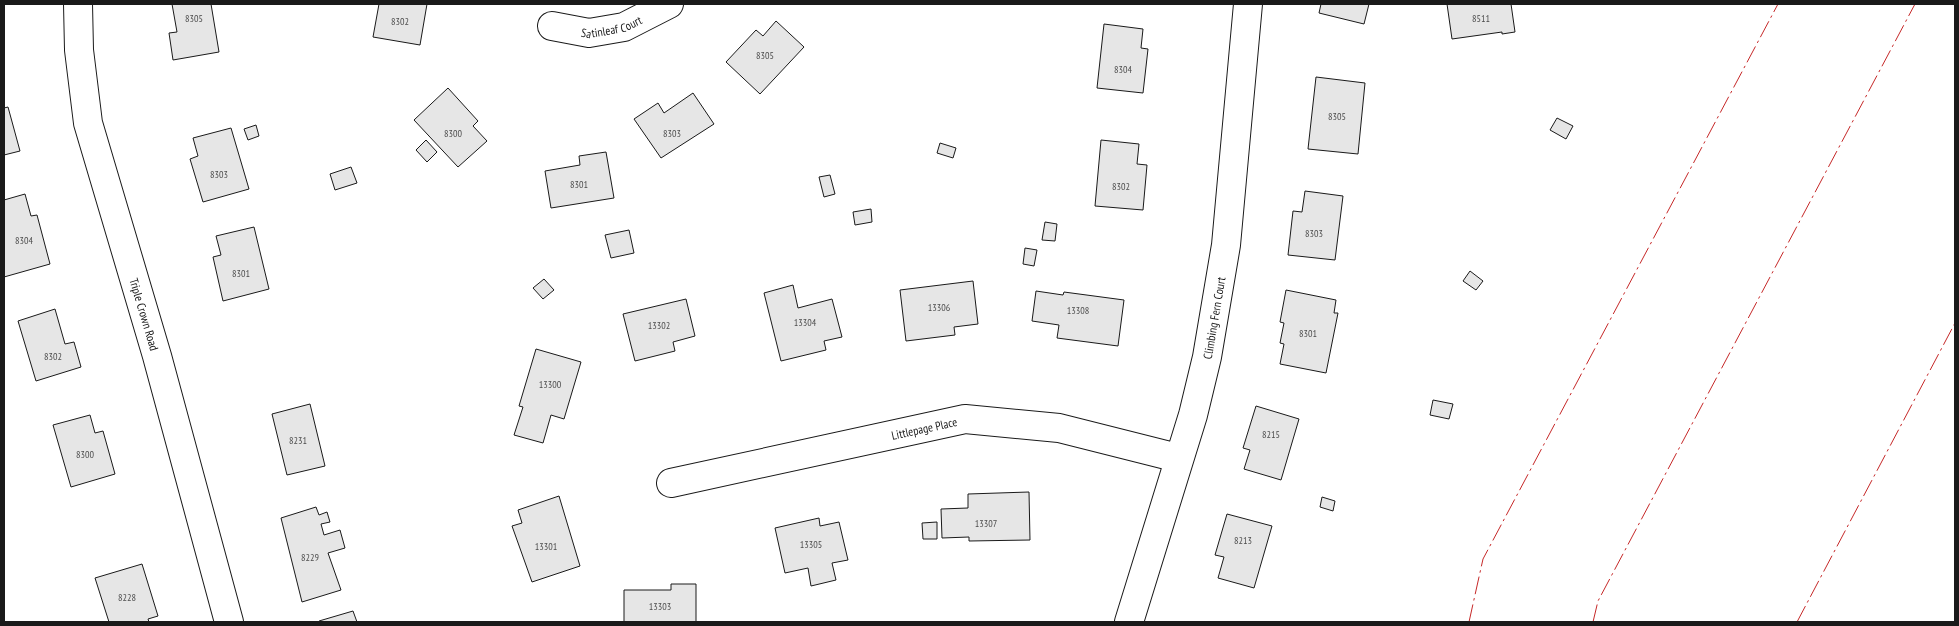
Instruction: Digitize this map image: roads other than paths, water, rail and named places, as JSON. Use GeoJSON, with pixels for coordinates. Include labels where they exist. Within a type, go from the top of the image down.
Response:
{"type":"FeatureCollection","features":[{"type":"Feature","properties":{"kind":"street","name":"Triple Crown Road"},"geometry":{"type":"LineString","coordinates":[[78,4],[79,50],[88,123],[157,356],[229,622]]}},
{"type":"Feature","properties":{"kind":"street","name":"Satinleaf Court"},"geometry":{"type":"LineString","coordinates":[[552,26],[589,33],[624,28],[668,4]]}},
{"type":"Feature","properties":{"kind":"street","name":"Climbing Fern Court"},"geometry":{"type":"LineString","coordinates":[[1129,622],[1192,415],[1207,357],[1226,246],[1248,4]]}},
{"type":"Feature","properties":{"kind":"street","name":"Littlepage Place"},"geometry":{"type":"LineString","coordinates":[[671,483],[965,419],[1059,428],[1178,458]]}}]}
